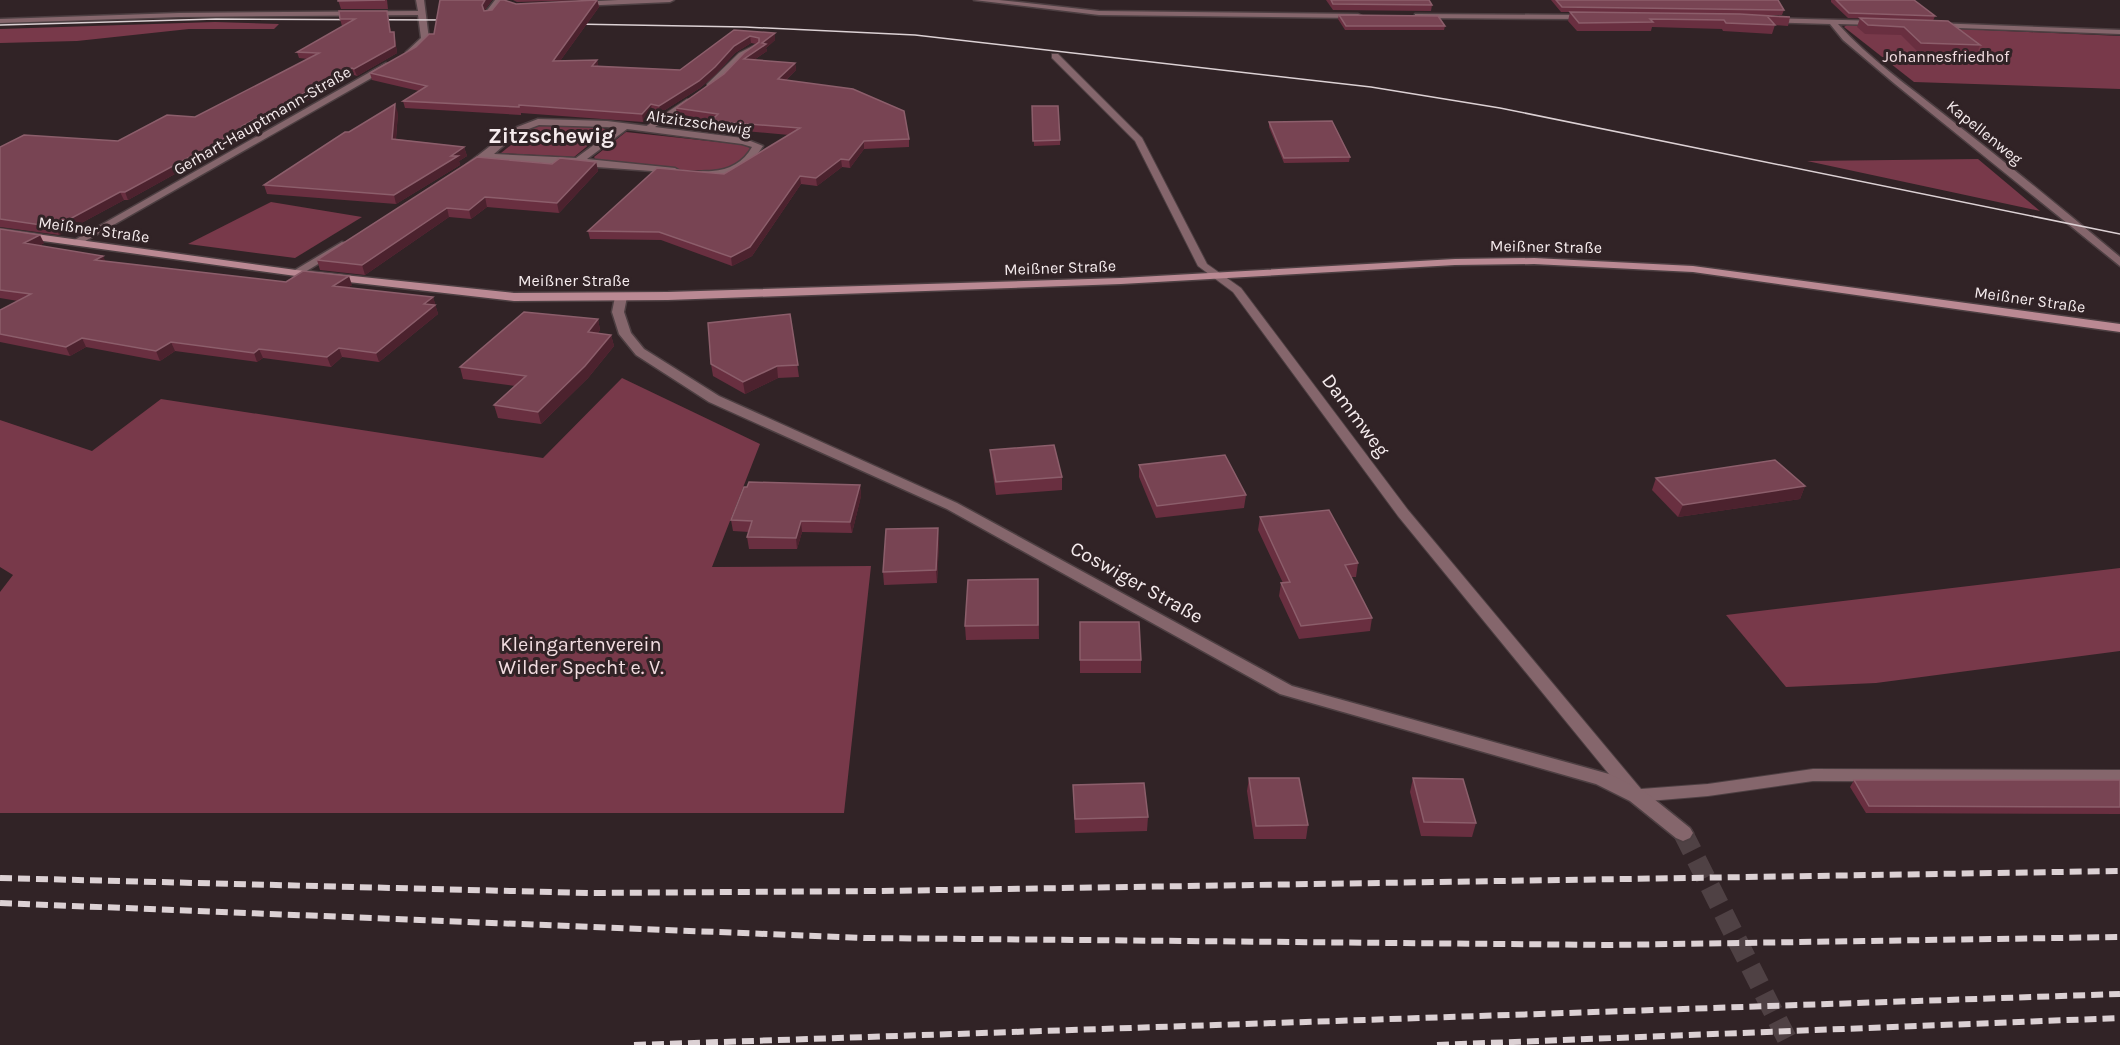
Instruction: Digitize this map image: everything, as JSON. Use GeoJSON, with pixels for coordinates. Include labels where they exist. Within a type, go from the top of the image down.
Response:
{"type":"FeatureCollection","features":[{"type":"Feature","properties":{"kind":"main road","name":"Meißner Straße"},"geometry":{"type":"LineString","coordinates":[[0,231],[296,273],[479,294],[565,298],[1215,277],[1455,262],[1612,263],[1744,276],[2120,328]]}},
{"type":"Feature","properties":{"kind":"street"},"geometry":{"type":"LineString","coordinates":[[404,55],[424,39],[420,0]]}},
{"type":"Feature","properties":{"kind":"street"},"geometry":{"type":"LineString","coordinates":[[565,5],[670,0]]}},
{"type":"Feature","properties":{"kind":"street"},"geometry":{"type":"LineString","coordinates":[[978,0],[1099,13],[1373,16]]}},
{"type":"Feature","properties":{"kind":"street"},"geometry":{"type":"LineString","coordinates":[[489,13],[502,1]]}},
{"type":"Feature","properties":{"kind":"street"},"geometry":{"type":"LineString","coordinates":[[0,21],[210,14],[423,13]]}},
{"type":"Feature","properties":{"kind":"street"},"geometry":{"type":"LineString","coordinates":[[1408,16],[1594,17]]}},
{"type":"Feature","properties":{"kind":"street"},"geometry":{"type":"LineString","coordinates":[[1762,19],[1890,24]]}},
{"type":"Feature","properties":{"kind":"street","name":"Kapellenweg"},"geometry":{"type":"LineString","coordinates":[[1833,23],[1846,38],[1898,82],[2051,204],[2120,263]]}},
{"type":"Feature","properties":{"kind":"street"},"geometry":{"type":"LineString","coordinates":[[1924,25],[2120,32]]}},
{"type":"Feature","properties":{"kind":"street","name":"Gerhart-Hauptmann-Straße"},"geometry":{"type":"LineString","coordinates":[[76,242],[395,61]]}},
{"type":"Feature","properties":{"kind":"street","name":"Altzitzschewig"},"geometry":{"type":"LineString","coordinates":[[455,175],[485,156],[515,131],[538,122],[646,129],[742,141],[758,146],[753,156],[730,171],[704,175],[692,173]]}},
{"type":"Feature","properties":{"kind":"street","name":"Altzitzschewig"},"geometry":{"type":"LineString","coordinates":[[578,161],[624,127]]}},
{"type":"Feature","properties":{"kind":"street"},"geometry":{"type":"LineString","coordinates":[[485,156],[578,161],[681,172]]}},
{"type":"Feature","properties":{"kind":"street"},"geometry":{"type":"LineString","coordinates":[[296,273],[355,236]]}},
{"type":"Feature","properties":{"kind":"street","name":"Coswiger Straße"},"geometry":{"type":"LineString","coordinates":[[621,297],[618,312],[625,334],[640,352],[714,399],[952,506],[1286,690],[1602,779],[1637,796],[1683,833]]}},
{"type":"Feature","properties":{"kind":"lane"},"geometry":{"type":"LineString","coordinates":[[705,90],[722,77],[734,60],[755,47]]}},
{"type":"Feature","properties":{"kind":"lane","name":"Dammweg"},"geometry":{"type":"LineString","coordinates":[[1055,56],[1138,140],[1203,266],[1215,277],[1237,290],[1403,513],[1637,796]]}},
{"type":"Feature","properties":{"kind":"lane"},"geometry":{"type":"LineString","coordinates":[[646,129],[696,97]]}},
{"type":"Feature","properties":{"kind":"lane"},"geometry":{"type":"LineString","coordinates":[[1637,796],[1708,790],[1813,775],[2120,776]]}},
{"type":"Feature","properties":{"kind":"green space"},"geometry":{"type":"Polygon","coordinates":[[[215,22],[279,24],[274,29],[189,29],[77,41],[0,43],[0,29],[215,22]]]}},
{"type":"Feature","properties":{"kind":"green space","name":"Johannesfriedhof"},"geometry":{"type":"Polygon","coordinates":[[[1848,24],[2120,36],[2120,89],[1914,82],[1844,27],[1848,24]]]}},
{"type":"Feature","properties":{"kind":"green space"},"geometry":{"type":"Polygon","coordinates":[[[545,124],[598,126],[607,130],[574,157],[501,153],[535,126],[545,124]]]}},
{"type":"Feature","properties":{"kind":"green space"},"geometry":{"type":"Polygon","coordinates":[[[626,132],[746,145],[752,150],[733,165],[698,171],[596,160],[594,157],[626,132]]]}},
{"type":"Feature","properties":{"kind":"green space"},"geometry":{"type":"Polygon","coordinates":[[[1978,159],[2040,211],[1807,161],[1978,159]]]}},
{"type":"Feature","properties":{"kind":"green space"},"geometry":{"type":"Polygon","coordinates":[[[271,202],[362,217],[295,258],[188,244],[271,202]]]}},
{"type":"Feature","properties":{"kind":"green space","name":"Kleingartenverein Wilder Specht e. V."},"geometry":{"type":"Polygon","coordinates":[[[622,378],[760,444],[712,567],[871,566],[844,813],[0,813],[0,592],[13,575],[0,567],[0,420],[92,451],[161,399],[543,458],[622,378]]]}},
{"type":"Feature","properties":{"kind":"green space"},"geometry":{"type":"Polygon","coordinates":[[[2120,568],[2120,651],[1876,683],[1786,687],[1726,615],[2120,568]]]}},
{"type":"Feature","properties":{"kind":"building"},"geometry":{"type":"Polygon","coordinates":[[[338,0],[385,0],[338,1],[338,0]]]}},
{"type":"Feature","properties":{"kind":"building"},"geometry":{"type":"Polygon","coordinates":[[[440,0],[485,0],[482,5],[484,11],[492,10],[500,0],[516,4],[597,0],[553,61],[597,60],[592,66],[680,70],[734,30],[775,33],[762,43],[766,44],[744,59],[795,63],[778,79],[853,89],[904,111],[909,139],[864,141],[849,160],[841,159],[816,178],[800,176],[750,247],[731,257],[659,232],[588,231],[657,168],[724,174],[800,128],[711,121],[718,114],[676,108],[724,74],[744,53],[759,42],[759,38],[750,36],[734,46],[699,81],[659,106],[651,104],[642,114],[519,105],[519,107],[403,101],[427,86],[370,73],[416,47],[429,34],[434,34],[440,0]]]}},
{"type":"Feature","properties":{"kind":"building"},"geometry":{"type":"Polygon","coordinates":[[[1331,0],[1429,0],[1432,5],[1333,4],[1331,0]]]}},
{"type":"Feature","properties":{"kind":"building"},"geometry":{"type":"Polygon","coordinates":[[[1556,0],[1778,0],[1784,10],[1562,7],[1556,0]]]}},
{"type":"Feature","properties":{"kind":"building"},"geometry":{"type":"Polygon","coordinates":[[[1836,0],[1914,0],[1935,16],[1849,13],[1836,0]]]}},
{"type":"Feature","properties":{"kind":"building"},"geometry":{"type":"Polygon","coordinates":[[[339,11],[387,11],[390,32],[394,32],[395,46],[242,126],[245,127],[125,192],[120,192],[55,227],[0,219],[0,147],[24,135],[118,141],[167,115],[195,117],[319,53],[297,52],[355,19],[340,19],[339,11]]]}},
{"type":"Feature","properties":{"kind":"building"},"geometry":{"type":"Polygon","coordinates":[[[1570,12],[1740,14],[1790,17],[1767,16],[1775,25],[1726,23],[1724,20],[1650,19],[1653,22],[1579,23],[1570,12]]]}},
{"type":"Feature","properties":{"kind":"building"},"geometry":{"type":"Polygon","coordinates":[[[1339,15],[1438,16],[1445,26],[1346,26],[1339,15]]]}},
{"type":"Feature","properties":{"kind":"building"},"geometry":{"type":"Polygon","coordinates":[[[1860,18],[1948,21],[1980,45],[1921,43],[1904,27],[1868,25],[1860,18]]]}},
{"type":"Feature","properties":{"kind":"building"},"geometry":{"type":"Polygon","coordinates":[[[395,104],[392,139],[464,147],[451,156],[458,156],[394,195],[264,185],[345,132],[349,132],[395,104]]]}},
{"type":"Feature","properties":{"kind":"building"},"geometry":{"type":"Polygon","coordinates":[[[1032,106],[1058,106],[1060,140],[1033,141],[1032,106]]]}},
{"type":"Feature","properties":{"kind":"building"},"geometry":{"type":"Polygon","coordinates":[[[1332,121],[1350,157],[1284,158],[1269,122],[1332,121]]]}},
{"type":"Feature","properties":{"kind":"building"},"geometry":{"type":"Polygon","coordinates":[[[477,157],[552,164],[560,158],[596,162],[557,203],[485,197],[469,210],[447,208],[362,265],[317,260],[477,157]]]}},
{"type":"Feature","properties":{"kind":"building"},"geometry":{"type":"Polygon","coordinates":[[[0,229],[40,235],[24,243],[103,256],[95,260],[286,282],[303,271],[349,276],[333,286],[433,297],[424,304],[435,305],[376,353],[339,348],[327,357],[259,349],[254,353],[171,342],[156,351],[82,338],[66,347],[0,334],[0,310],[31,294],[0,290],[0,229]]]}},
{"type":"Feature","properties":{"kind":"building"},"geometry":{"type":"Polygon","coordinates":[[[524,312],[598,319],[588,332],[611,335],[585,366],[538,412],[494,405],[526,376],[460,367],[524,312]]]}},
{"type":"Feature","properties":{"kind":"building"},"geometry":{"type":"Polygon","coordinates":[[[790,314],[798,365],[777,366],[743,382],[711,364],[708,323],[790,314]]]}},
{"type":"Feature","properties":{"kind":"building"},"geometry":{"type":"Polygon","coordinates":[[[1054,445],[1062,477],[996,482],[990,450],[1054,445]]]}},
{"type":"Feature","properties":{"kind":"building"},"geometry":{"type":"Polygon","coordinates":[[[1225,455],[1246,495],[1157,506],[1139,465],[1225,455]]]}},
{"type":"Feature","properties":{"kind":"building"},"geometry":{"type":"Polygon","coordinates":[[[1775,460],[1805,486],[1683,505],[1656,478],[1775,460]]]}},
{"type":"Feature","properties":{"kind":"building"},"geometry":{"type":"Polygon","coordinates":[[[749,482],[860,485],[850,522],[801,521],[796,538],[747,537],[752,521],[731,520],[744,487],[747,487],[749,482]]]}},
{"type":"Feature","properties":{"kind":"building"},"geometry":{"type":"Polygon","coordinates":[[[1329,510],[1358,563],[1345,565],[1372,618],[1301,626],[1281,583],[1290,582],[1260,517],[1329,510]]]}},
{"type":"Feature","properties":{"kind":"building"},"geometry":{"type":"Polygon","coordinates":[[[938,528],[936,570],[883,572],[886,529],[938,528]]]}},
{"type":"Feature","properties":{"kind":"building"},"geometry":{"type":"Polygon","coordinates":[[[1038,579],[1038,625],[965,626],[968,580],[1038,579]]]}},
{"type":"Feature","properties":{"kind":"building"},"geometry":{"type":"Polygon","coordinates":[[[1080,622],[1139,622],[1141,660],[1080,660],[1080,622]]]}},
{"type":"Feature","properties":{"kind":"building"},"geometry":{"type":"Polygon","coordinates":[[[1249,778],[1299,778],[1308,825],[1256,826],[1249,778]]]}},
{"type":"Feature","properties":{"kind":"building"},"geometry":{"type":"Polygon","coordinates":[[[1413,778],[1463,779],[1476,823],[1424,822],[1413,778]]]}},
{"type":"Feature","properties":{"kind":"building"},"geometry":{"type":"Polygon","coordinates":[[[1854,780],[2120,780],[2120,807],[1869,806],[1854,780]]]}},
{"type":"Feature","properties":{"kind":"building"},"geometry":{"type":"Polygon","coordinates":[[[1144,783],[1148,817],[1075,819],[1073,785],[1144,783]]]}},
{"type":"Feature","properties":{"kind":"tunnel"},"geometry":{"type":"LineString","coordinates":[[1683,833],[1790,1045]]}},
{"type":"Feature","properties":{"kind":"tram line"},"geometry":{"type":"LineString","coordinates":[[0,25],[216,19],[452,20]]}},
{"type":"Feature","properties":{"kind":"tram line"},"geometry":{"type":"LineString","coordinates":[[572,24],[745,27],[915,35],[1371,87],[1500,108],[2120,234]]}},
{"type":"Feature","properties":{"kind":"railway"},"geometry":{"type":"LineString","coordinates":[[0,878],[590,893],[880,891],[2120,871]]}},
{"type":"Feature","properties":{"kind":"railway"},"geometry":{"type":"LineString","coordinates":[[0,903],[865,938],[1611,945],[2120,937]]}},
{"type":"Feature","properties":{"kind":"railway"},"geometry":{"type":"LineString","coordinates":[[634,1045],[2120,994]]}},
{"type":"Feature","properties":{"kind":"railway"},"geometry":{"type":"LineString","coordinates":[[1437,1045],[2120,1018]]}},
{"type":"Feature","properties":{"kind":"district","name":"Zitzschewig"},"geometry":{"type":"Point","coordinates":[551,135]}}]}
